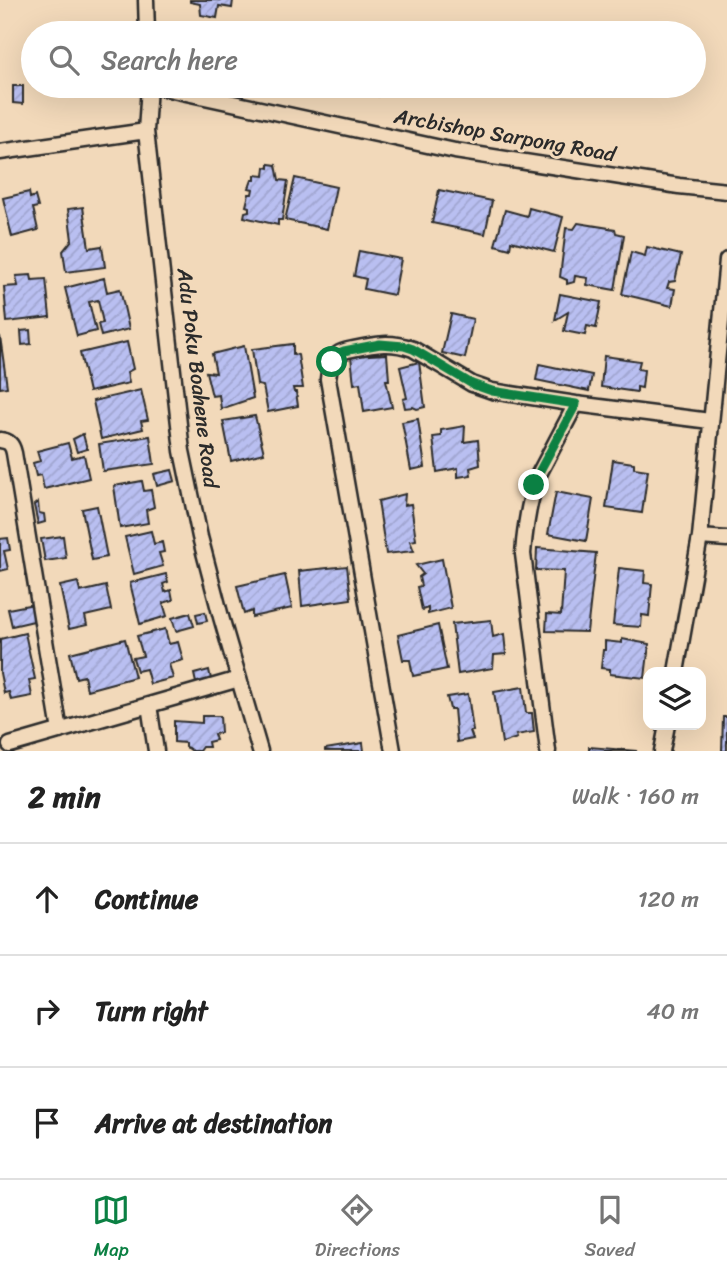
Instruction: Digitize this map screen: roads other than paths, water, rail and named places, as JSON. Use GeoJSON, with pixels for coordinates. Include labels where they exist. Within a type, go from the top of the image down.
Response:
{"type":"FeatureCollection","features":[{"type":"Feature","properties":{"kind":"street"},"geometry":{"type":"LineString","coordinates":[[146,0],[147,21]]}},
{"type":"Feature","properties":{"kind":"street","name":"Adu Poku Boahene Road"},"geometry":{"type":"LineString","coordinates":[[148,98],[146,131],[182,451],[204,550],[260,751]]}},
{"type":"Feature","properties":{"kind":"street","name":"Arcbishop Sarpong Road"},"geometry":{"type":"LineString","coordinates":[[210,98],[455,150],[679,186],[727,191]]}},
{"type":"Feature","properties":{"kind":"street"},"geometry":{"type":"LineString","coordinates":[[0,152],[146,131]]}},
{"type":"Feature","properties":{"kind":"street"},"geometry":{"type":"LineString","coordinates":[[677,667],[700,537],[727,260]]}},
{"type":"Feature","properties":{"kind":"street"},"geometry":{"type":"LineString","coordinates":[[393,751],[328,379],[337,354],[380,344],[404,346],[472,384],[492,391],[710,421]]}},
{"type":"Feature","properties":{"kind":"street"},"geometry":{"type":"LineString","coordinates":[[548,751],[523,554],[525,529],[538,474],[576,404]]}},
{"type":"Feature","properties":{"kind":"street"},"geometry":{"type":"LineString","coordinates":[[0,440],[6,440],[12,445],[14,453],[60,731]]}},
{"type":"Feature","properties":{"kind":"street"},"geometry":{"type":"LineString","coordinates":[[700,537],[727,539]]}},
{"type":"Feature","properties":{"kind":"street"},"geometry":{"type":"LineString","coordinates":[[7,744],[239,679]]}},
{"type":"Feature","properties":{"kind":"street"},"geometry":{"type":"LineString","coordinates":[[149,705],[156,751]]}},
{"type":"Feature","properties":{"kind":"street"},"geometry":{"type":"LineString","coordinates":[[662,751],[666,730]]}}]}
